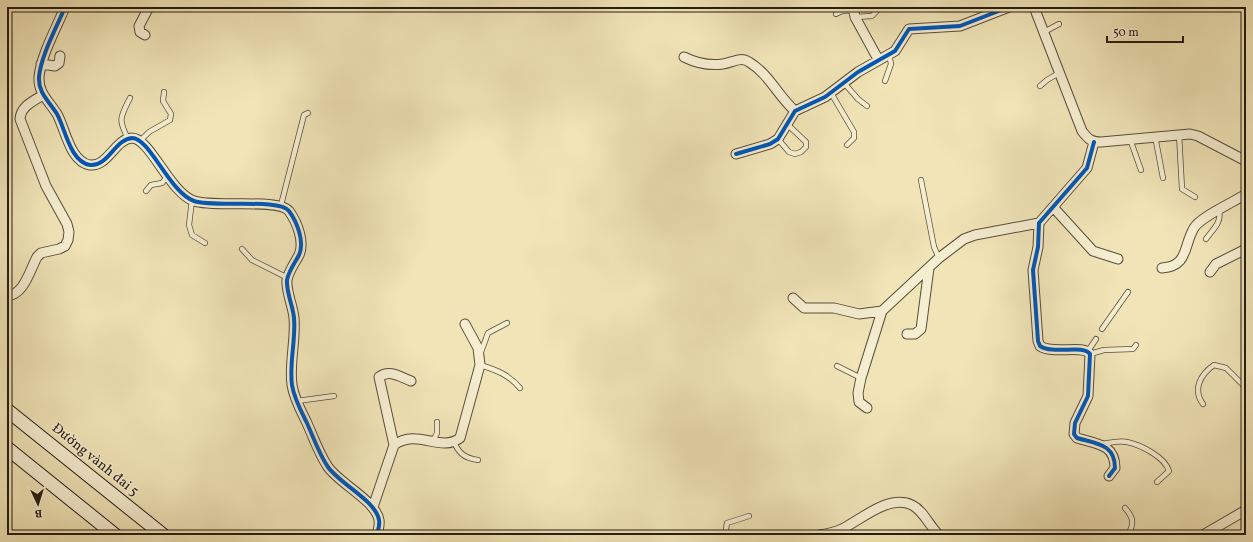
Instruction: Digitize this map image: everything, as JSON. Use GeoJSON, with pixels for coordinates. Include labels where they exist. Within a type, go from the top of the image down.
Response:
{"type":"FeatureCollection","features":[{"type":"Feature","properties":{"kind":"main road","name":"Đường vành đai 5"},"geometry":{"type":"LineString","coordinates":[[7,410],[163,535]]}},
{"type":"Feature","properties":{"kind":"main road"},"geometry":{"type":"LineString","coordinates":[[7,448],[115,535]]}},
{"type":"Feature","properties":{"kind":"street"},"geometry":{"type":"LineString","coordinates":[[65,7],[42,64],[39,86],[43,96],[57,114],[68,143],[81,161],[87,165],[94,165],[102,161],[132,138],[140,141],[147,147],[167,177],[192,200],[211,203],[281,205],[290,212],[302,245],[300,254],[288,278],[288,289],[294,323],[292,379],[297,401],[327,466],[336,476],[373,508],[380,522],[377,535]]}},
{"type":"Feature","properties":{"kind":"street"},"geometry":{"type":"LineString","coordinates":[[145,35],[140,32],[139,26],[149,7]]}},
{"type":"Feature","properties":{"kind":"street"},"geometry":{"type":"LineString","coordinates":[[736,154],[760,147],[778,139],[795,111],[831,93],[858,72],[889,54],[900,45],[905,33],[909,29],[960,26],[1009,7]]}},
{"type":"Feature","properties":{"kind":"street"},"geometry":{"type":"LineString","coordinates":[[1034,7],[1082,131],[1087,138],[1094,142],[1179,134],[1198,136],[1246,161]]}},
{"type":"Feature","properties":{"kind":"street"},"geometry":{"type":"LineString","coordinates":[[854,12],[878,59]]}},
{"type":"Feature","properties":{"kind":"street"},"geometry":{"type":"LineString","coordinates":[[42,64],[55,66],[59,63],[60,56]]}},
{"type":"Feature","properties":{"kind":"street"},"geometry":{"type":"LineString","coordinates":[[684,57],[702,64],[723,64],[742,59],[749,61],[772,81],[788,104],[795,111]]}},
{"type":"Feature","properties":{"kind":"street"},"geometry":{"type":"LineString","coordinates":[[7,296],[13,296],[21,290],[40,253],[59,249],[65,246],[68,240],[67,224],[46,186],[20,119],[20,112],[24,108],[43,96]]}},
{"type":"Feature","properties":{"kind":"street"},"geometry":{"type":"LineString","coordinates":[[1094,142],[1087,168],[1039,223],[1038,247],[1033,270],[1038,341],[1040,346],[1050,350],[1089,352],[1088,396],[1075,423],[1074,434],[1077,438],[1096,444],[1110,451],[1115,457],[1115,468],[1109,476]]}},
{"type":"Feature","properties":{"kind":"street"},"geometry":{"type":"LineString","coordinates":[[1162,268],[1173,267],[1180,262],[1194,226],[1246,194]]}},
{"type":"Feature","properties":{"kind":"street"},"geometry":{"type":"LineString","coordinates":[[1052,207],[1094,251],[1118,259]]}},
{"type":"Feature","properties":{"kind":"street"},"geometry":{"type":"LineString","coordinates":[[867,408],[860,402],[858,393],[861,378],[882,311],[939,258],[964,239],[1039,223]]}},
{"type":"Feature","properties":{"kind":"street"},"geometry":{"type":"LineString","coordinates":[[1210,272],[1216,264],[1246,249]]}},
{"type":"Feature","properties":{"kind":"street"},"geometry":{"type":"LineString","coordinates":[[907,334],[915,334],[921,329],[929,268]]}},
{"type":"Feature","properties":{"kind":"street"},"geometry":{"type":"LineString","coordinates":[[793,298],[804,308],[834,308],[859,314],[882,311]]}},
{"type":"Feature","properties":{"kind":"street"},"geometry":{"type":"LineString","coordinates":[[394,445],[401,440],[410,438],[446,444],[454,442],[460,438],[464,430],[480,361],[465,324]]}},
{"type":"Feature","properties":{"kind":"street"},"geometry":{"type":"LineString","coordinates":[[373,508],[394,445],[379,377],[383,374],[393,373],[411,381]]}},
{"type":"Feature","properties":{"kind":"street"},"geometry":{"type":"LineString","coordinates":[[819,535],[842,529],[884,506],[894,503],[904,503],[913,506],[921,512],[939,535]]}},
{"type":"Feature","properties":{"kind":"street"},"geometry":{"type":"LineString","coordinates":[[1204,535],[1246,510]]}},
{"type":"Feature","properties":{"kind":"lane"},"geometry":{"type":"LineString","coordinates":[[836,14],[842,10],[849,10],[872,16],[876,12]]}},
{"type":"Feature","properties":{"kind":"lane"},"geometry":{"type":"LineString","coordinates":[[1044,32],[1059,24]]}},
{"type":"Feature","properties":{"kind":"lane"},"geometry":{"type":"LineString","coordinates":[[885,81],[891,64],[889,54]]}},
{"type":"Feature","properties":{"kind":"lane"},"geometry":{"type":"LineString","coordinates":[[1040,86],[1059,73]]}},
{"type":"Feature","properties":{"kind":"lane"},"geometry":{"type":"LineString","coordinates":[[844,83],[858,99],[867,106]]}},
{"type":"Feature","properties":{"kind":"lane"},"geometry":{"type":"LineString","coordinates":[[140,141],[149,132],[170,120],[171,114],[163,101],[164,92]]}},
{"type":"Feature","properties":{"kind":"lane"},"geometry":{"type":"LineString","coordinates":[[831,93],[854,132],[854,138],[848,145]]}},
{"type":"Feature","properties":{"kind":"lane"},"geometry":{"type":"LineString","coordinates":[[128,140],[122,126],[120,116],[130,98]]}},
{"type":"Feature","properties":{"kind":"lane"},"geometry":{"type":"LineString","coordinates":[[281,205],[304,115],[308,113]]}},
{"type":"Feature","properties":{"kind":"lane"},"geometry":{"type":"LineString","coordinates":[[778,139],[789,152],[795,154],[801,152],[806,147],[806,142],[787,124]]}},
{"type":"Feature","properties":{"kind":"lane"},"geometry":{"type":"LineString","coordinates":[[1179,134],[1182,189],[1194,197]]}},
{"type":"Feature","properties":{"kind":"lane"},"geometry":{"type":"LineString","coordinates":[[1154,136],[1163,178]]}},
{"type":"Feature","properties":{"kind":"lane"},"geometry":{"type":"LineString","coordinates":[[1130,139],[1141,170]]}},
{"type":"Feature","properties":{"kind":"lane"},"geometry":{"type":"LineString","coordinates":[[146,191],[151,185],[162,183],[167,177]]}},
{"type":"Feature","properties":{"kind":"lane"},"geometry":{"type":"LineString","coordinates":[[921,180],[934,247],[939,258]]}},
{"type":"Feature","properties":{"kind":"lane"},"geometry":{"type":"LineString","coordinates":[[192,200],[189,225],[192,235],[205,243]]}},
{"type":"Feature","properties":{"kind":"lane"},"geometry":{"type":"LineString","coordinates":[[1206,239],[1218,224],[1220,217],[1219,210]]}},
{"type":"Feature","properties":{"kind":"lane"},"geometry":{"type":"LineString","coordinates":[[242,249],[252,260],[288,278]]}},
{"type":"Feature","properties":{"kind":"lane"},"geometry":{"type":"LineString","coordinates":[[1102,330],[1128,292]]}},
{"type":"Feature","properties":{"kind":"lane"},"geometry":{"type":"LineString","coordinates":[[507,323],[488,332],[480,361],[512,379],[520,388]]}},
{"type":"Feature","properties":{"kind":"lane"},"geometry":{"type":"LineString","coordinates":[[1089,352],[1096,339]]}},
{"type":"Feature","properties":{"kind":"lane"},"geometry":{"type":"LineString","coordinates":[[1089,352],[1133,349],[1136,345]]}},
{"type":"Feature","properties":{"kind":"lane"},"geometry":{"type":"LineString","coordinates":[[1203,404],[1199,399],[1199,382],[1205,372],[1214,365],[1226,368],[1246,388]]}},
{"type":"Feature","properties":{"kind":"lane"},"geometry":{"type":"LineString","coordinates":[[836,366],[861,378]]}},
{"type":"Feature","properties":{"kind":"lane"},"geometry":{"type":"LineString","coordinates":[[297,401],[334,396]]}},
{"type":"Feature","properties":{"kind":"lane"},"geometry":{"type":"LineString","coordinates":[[433,441],[437,433],[437,422]]}},
{"type":"Feature","properties":{"kind":"lane"},"geometry":{"type":"LineString","coordinates":[[454,442],[458,452],[468,459],[478,460]]}},
{"type":"Feature","properties":{"kind":"lane"},"geometry":{"type":"LineString","coordinates":[[1096,444],[1126,442],[1155,454],[1167,463],[1169,471],[1157,482]]}},
{"type":"Feature","properties":{"kind":"lane"},"geometry":{"type":"LineString","coordinates":[[1125,508],[1131,515],[1133,526],[1128,535]]}},
{"type":"Feature","properties":{"kind":"lane"},"geometry":{"type":"LineString","coordinates":[[727,535],[727,523],[749,516]]}},
{"type":"Feature","properties":{"kind":"cycle path"},"geometry":{"type":"LineString","coordinates":[[65,7],[40,68],[39,83],[42,92],[60,120],[69,144],[83,163],[90,165],[102,162],[121,143],[132,138],[139,140],[146,147],[176,187],[185,196],[194,201],[216,204],[273,205],[283,207],[289,211],[292,216],[301,238],[301,250],[287,280],[294,318],[291,368],[293,390],[319,451],[328,467],[341,480],[365,499],[376,513],[379,520],[377,535]]}},
{"type":"Feature","properties":{"kind":"cycle path"},"geometry":{"type":"LineString","coordinates":[[736,154],[770,144],[778,139],[795,111],[825,97],[858,72],[895,51],[909,29],[960,26],[1009,7]]}},
{"type":"Feature","properties":{"kind":"cycle path"},"geometry":{"type":"LineString","coordinates":[[1094,142],[1087,168],[1039,223],[1038,247],[1033,270],[1038,341],[1040,346],[1052,350],[1075,349],[1086,351],[1090,354],[1088,396],[1075,423],[1074,434],[1077,438],[1104,446],[1112,454],[1115,468],[1109,476]]}}]}
